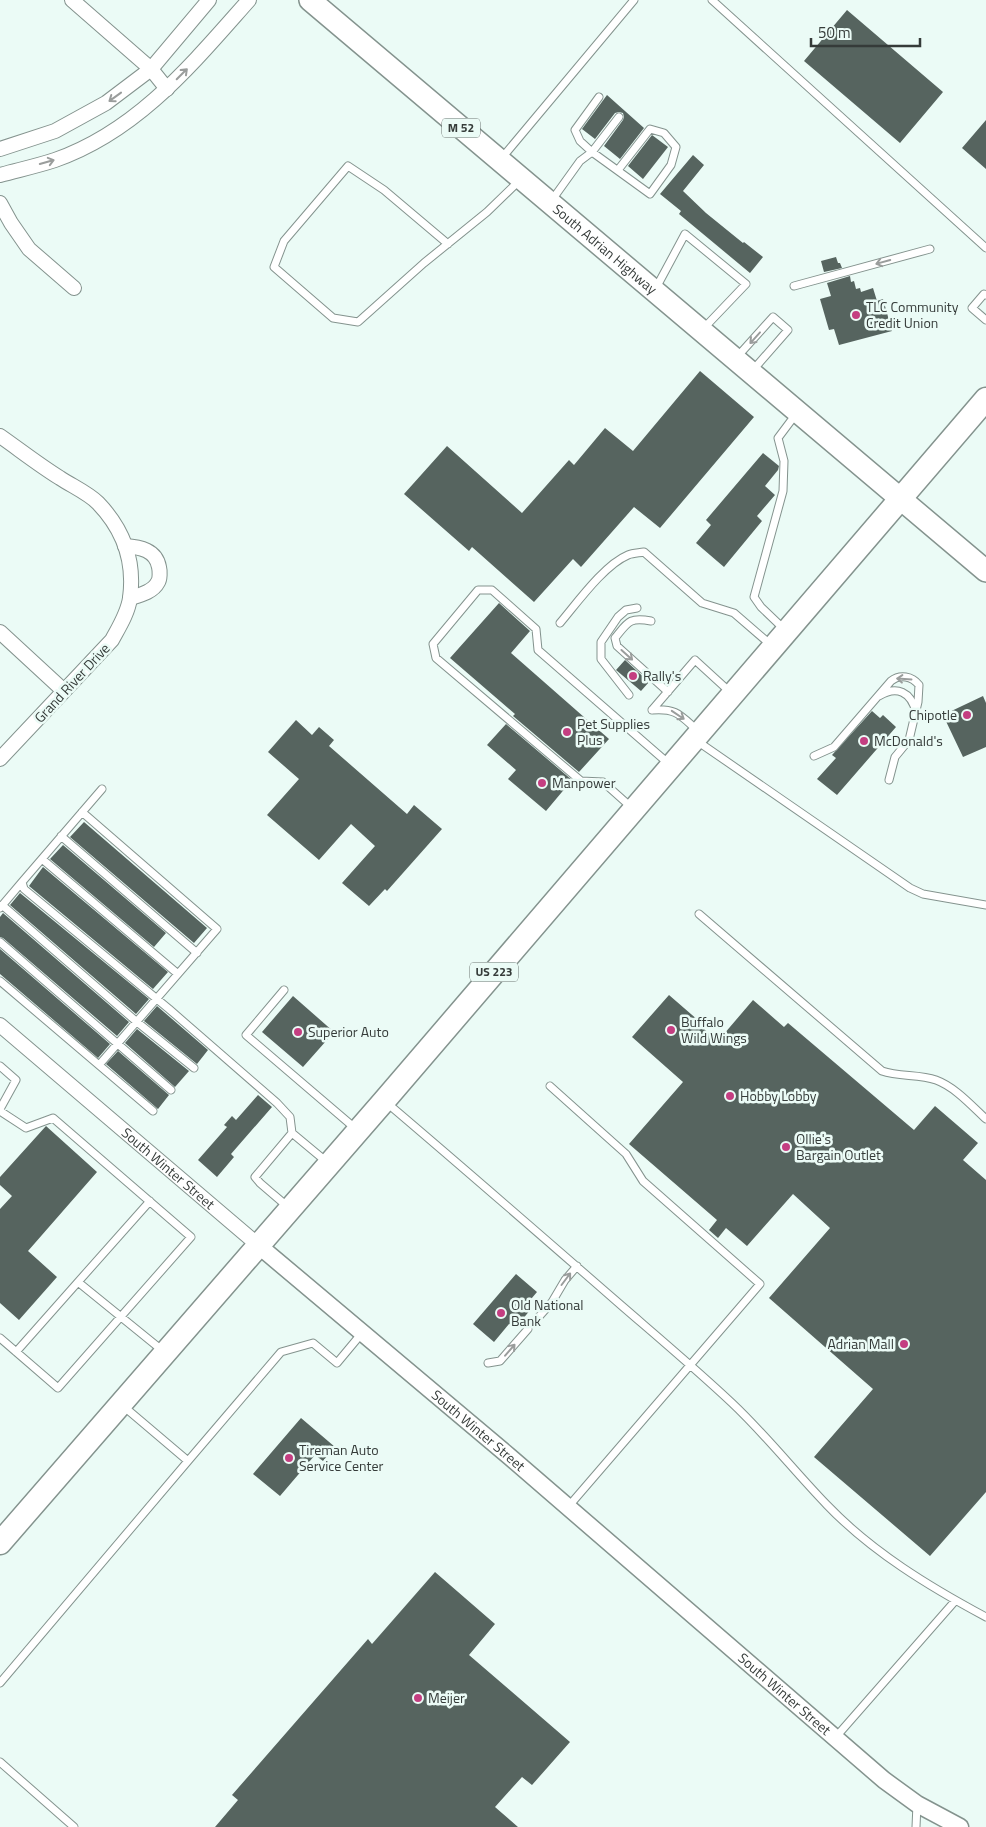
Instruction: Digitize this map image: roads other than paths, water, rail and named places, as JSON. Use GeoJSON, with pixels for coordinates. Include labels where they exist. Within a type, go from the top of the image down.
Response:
{"type":"FeatureCollection","features":[{"type":"Feature","properties":{"kind":"highway","name":"US 223"},"geometry":{"type":"LineString","coordinates":[[0,1543],[384,1101],[986,399]]}},
{"type":"Feature","properties":{"kind":"main road","name":"South Adrian Highway"},"geometry":{"type":"LineString","coordinates":[[310,0],[986,571]]}},
{"type":"Feature","properties":{"kind":"street"},"geometry":{"type":"LineString","coordinates":[[72,0],[152,70],[167,89]]}},
{"type":"Feature","properties":{"kind":"street"},"geometry":{"type":"LineString","coordinates":[[0,149],[55,131],[106,103],[152,70],[209,0]]}},
{"type":"Feature","properties":{"kind":"street"},"geometry":{"type":"LineString","coordinates":[[0,175],[56,159],[125,124],[146,108],[183,74],[249,0]]}},
{"type":"Feature","properties":{"kind":"street"},"geometry":{"type":"LineString","coordinates":[[0,203],[29,249],[74,288]]}},
{"type":"Feature","properties":{"kind":"street","name":"Grand River Drive"},"geometry":{"type":"LineString","coordinates":[[0,436],[96,502],[118,527],[128,551],[131,575],[130,598],[124,618],[112,640],[0,759]]}},
{"type":"Feature","properties":{"kind":"street"},"geometry":{"type":"LineString","coordinates":[[125,546],[140,547],[150,552],[157,558],[160,570],[158,582],[148,592],[130,598]]}},
{"type":"Feature","properties":{"kind":"street"},"geometry":{"type":"LineString","coordinates":[[0,632],[64,690]]}},
{"type":"Feature","properties":{"kind":"street","name":"South Winter Street"},"geometry":{"type":"LineString","coordinates":[[0,1025],[568,1507],[884,1780],[917,1804],[960,1827]]}},
{"type":"Feature","properties":{"kind":"lane"},"geometry":{"type":"LineString","coordinates":[[500,160],[634,0]]}},
{"type":"Feature","properties":{"kind":"lane"},"geometry":{"type":"LineString","coordinates":[[712,0],[986,248]]}},
{"type":"Feature","properties":{"kind":"lane"},"geometry":{"type":"LineString","coordinates":[[599,97],[575,130],[580,141],[592,152],[650,194],[671,165],[676,146],[664,133],[650,129],[618,170]]}},
{"type":"Feature","properties":{"kind":"lane"},"geometry":{"type":"LineString","coordinates":[[550,202],[580,161],[592,152],[618,117]]}},
{"type":"Feature","properties":{"kind":"lane"},"geometry":{"type":"LineString","coordinates":[[448,244],[384,190],[348,166],[284,241],[274,268],[333,318],[358,322],[487,212],[522,178]]}},
{"type":"Feature","properties":{"kind":"lane"},"geometry":{"type":"LineString","coordinates":[[655,291],[685,234],[746,284],[702,330]]}},
{"type":"Feature","properties":{"kind":"lane"},"geometry":{"type":"LineString","coordinates":[[794,286],[930,249]]}},
{"type":"Feature","properties":{"kind":"lane"},"geometry":{"type":"LineString","coordinates":[[985,295],[972,308],[986,320]]}},
{"type":"Feature","properties":{"kind":"lane"},"geometry":{"type":"LineString","coordinates":[[773,317],[788,330],[744,365],[773,317]]}},
{"type":"Feature","properties":{"kind":"lane"},"geometry":{"type":"LineString","coordinates":[[780,639],[754,598],[784,491],[784,461],[778,438],[798,412]]}},
{"type":"Feature","properties":{"kind":"lane"},"geometry":{"type":"LineString","coordinates":[[560,622],[597,580],[616,564],[628,555],[644,552],[702,603],[734,613],[780,639]]}},
{"type":"Feature","properties":{"kind":"lane"},"geometry":{"type":"LineString","coordinates":[[634,809],[603,782],[581,781],[436,658],[433,644],[478,590],[492,590],[536,629],[538,650],[671,766]]}},
{"type":"Feature","properties":{"kind":"lane"},"geometry":{"type":"LineString","coordinates":[[629,695],[601,658],[601,642],[618,616],[626,610],[637,608]]}},
{"type":"Feature","properties":{"kind":"lane"},"geometry":{"type":"LineString","coordinates":[[651,621],[638,619],[629,621],[615,638],[617,646],[668,692]]}},
{"type":"Feature","properties":{"kind":"lane"},"geometry":{"type":"LineString","coordinates":[[733,694],[695,660],[652,710],[667,709],[677,713],[697,736],[910,888],[923,894],[986,905]]}},
{"type":"Feature","properties":{"kind":"lane"},"geometry":{"type":"LineString","coordinates":[[814,756],[834,747],[894,678],[910,678],[917,683],[919,688],[916,712],[909,740],[895,757],[889,780]]}},
{"type":"Feature","properties":{"kind":"lane"},"geometry":{"type":"LineString","coordinates":[[875,699],[887,692],[900,692],[910,698],[916,712]]}},
{"type":"Feature","properties":{"kind":"lane"},"geometry":{"type":"LineString","coordinates":[[102,789],[1,906],[194,1068]]}},
{"type":"Feature","properties":{"kind":"lane"},"geometry":{"type":"LineString","coordinates":[[82,812],[217,929],[99,1065]]}},
{"type":"Feature","properties":{"kind":"lane"},"geometry":{"type":"LineString","coordinates":[[62,836],[197,953]]}},
{"type":"Feature","properties":{"kind":"lane"},"geometry":{"type":"LineString","coordinates":[[42,859],[178,974]]}},
{"type":"Feature","properties":{"kind":"lane"},"geometry":{"type":"LineString","coordinates":[[22,882],[24,889],[157,998],[277,1103],[290,1118],[292,1133],[329,1164]]}},
{"type":"Feature","properties":{"kind":"lane"},"geometry":{"type":"LineString","coordinates":[[700,914],[882,1071],[894,1075],[935,1080],[955,1091],[986,1118]]}},
{"type":"Feature","properties":{"kind":"lane"},"geometry":{"type":"LineString","coordinates":[[0,942],[171,1090]]}},
{"type":"Feature","properties":{"kind":"lane"},"geometry":{"type":"LineString","coordinates":[[0,981],[153,1111]]}},
{"type":"Feature","properties":{"kind":"lane"},"geometry":{"type":"LineString","coordinates":[[284,990],[246,1035],[358,1130]]}},
{"type":"Feature","properties":{"kind":"lane"},"geometry":{"type":"LineString","coordinates":[[0,1066],[16,1080],[0,1110],[26,1128],[54,1118],[191,1237],[58,1388],[0,1338]]}},
{"type":"Feature","properties":{"kind":"lane"},"geometry":{"type":"LineString","coordinates":[[550,1086],[626,1154],[643,1181],[760,1284],[568,1507]]}},
{"type":"Feature","properties":{"kind":"lane"},"geometry":{"type":"LineString","coordinates":[[384,1101],[690,1365],[750,1420],[841,1518],[900,1566],[986,1618]]}},
{"type":"Feature","properties":{"kind":"lane"},"geometry":{"type":"LineString","coordinates":[[290,1208],[255,1177],[292,1133]]}},
{"type":"Feature","properties":{"kind":"lane"},"geometry":{"type":"LineString","coordinates":[[16,1352],[150,1201]]}},
{"type":"Feature","properties":{"kind":"lane"},"geometry":{"type":"LineString","coordinates":[[536,1320],[552,1302],[564,1280],[577,1266]]}},
{"type":"Feature","properties":{"kind":"lane"},"geometry":{"type":"LineString","coordinates":[[78,1282],[165,1353]]}},
{"type":"Feature","properties":{"kind":"lane"},"geometry":{"type":"LineString","coordinates":[[488,1362],[500,1361],[528,1329]]}},
{"type":"Feature","properties":{"kind":"lane"},"geometry":{"type":"LineString","coordinates":[[0,1683],[281,1352],[313,1343],[337,1363],[362,1333]]}},
{"type":"Feature","properties":{"kind":"lane"},"geometry":{"type":"LineString","coordinates":[[121,1404],[188,1461]]}},
{"type":"Feature","properties":{"kind":"lane"},"geometry":{"type":"LineString","coordinates":[[835,1738],[955,1601]]}},
{"type":"Feature","properties":{"kind":"lane"},"geometry":{"type":"LineString","coordinates":[[0,1762],[74,1827]]}},
{"type":"Feature","properties":{"kind":"lane"},"geometry":{"type":"LineString","coordinates":[[916,1827],[917,1804]]}},
{"type":"Feature","properties":{"kind":"place","name":"TLC Community Credit Union"},"geometry":{"type":"Point","coordinates":[856,315]}},
{"type":"Feature","properties":{"kind":"place","name":"Rally's"},"geometry":{"type":"Point","coordinates":[633,676]}},
{"type":"Feature","properties":{"kind":"place","name":"Chipotle"},"geometry":{"type":"Point","coordinates":[967,715]}},
{"type":"Feature","properties":{"kind":"place","name":"Pet Supplies Plus"},"geometry":{"type":"Point","coordinates":[567,732]}},
{"type":"Feature","properties":{"kind":"place","name":"McDonald's"},"geometry":{"type":"Point","coordinates":[864,741]}},
{"type":"Feature","properties":{"kind":"place","name":"Manpower"},"geometry":{"type":"Point","coordinates":[542,783]}},
{"type":"Feature","properties":{"kind":"place","name":"Buffalo Wild Wings"},"geometry":{"type":"Point","coordinates":[671,1030]}},
{"type":"Feature","properties":{"kind":"place","name":"Superior Auto"},"geometry":{"type":"Point","coordinates":[298,1032]}},
{"type":"Feature","properties":{"kind":"place","name":"Hobby Lobby"},"geometry":{"type":"Point","coordinates":[730,1096]}},
{"type":"Feature","properties":{"kind":"place","name":"Ollie's Bargain Outlet"},"geometry":{"type":"Point","coordinates":[786,1147]}},
{"type":"Feature","properties":{"kind":"place","name":"Old National Bank"},"geometry":{"type":"Point","coordinates":[501,1313]}},
{"type":"Feature","properties":{"kind":"place","name":"Adrian Mall"},"geometry":{"type":"Point","coordinates":[904,1344]}},
{"type":"Feature","properties":{"kind":"place","name":"Tireman Auto Service Center"},"geometry":{"type":"Point","coordinates":[289,1458]}},
{"type":"Feature","properties":{"kind":"place","name":"Meijer"},"geometry":{"type":"Point","coordinates":[418,1698]}}]}
